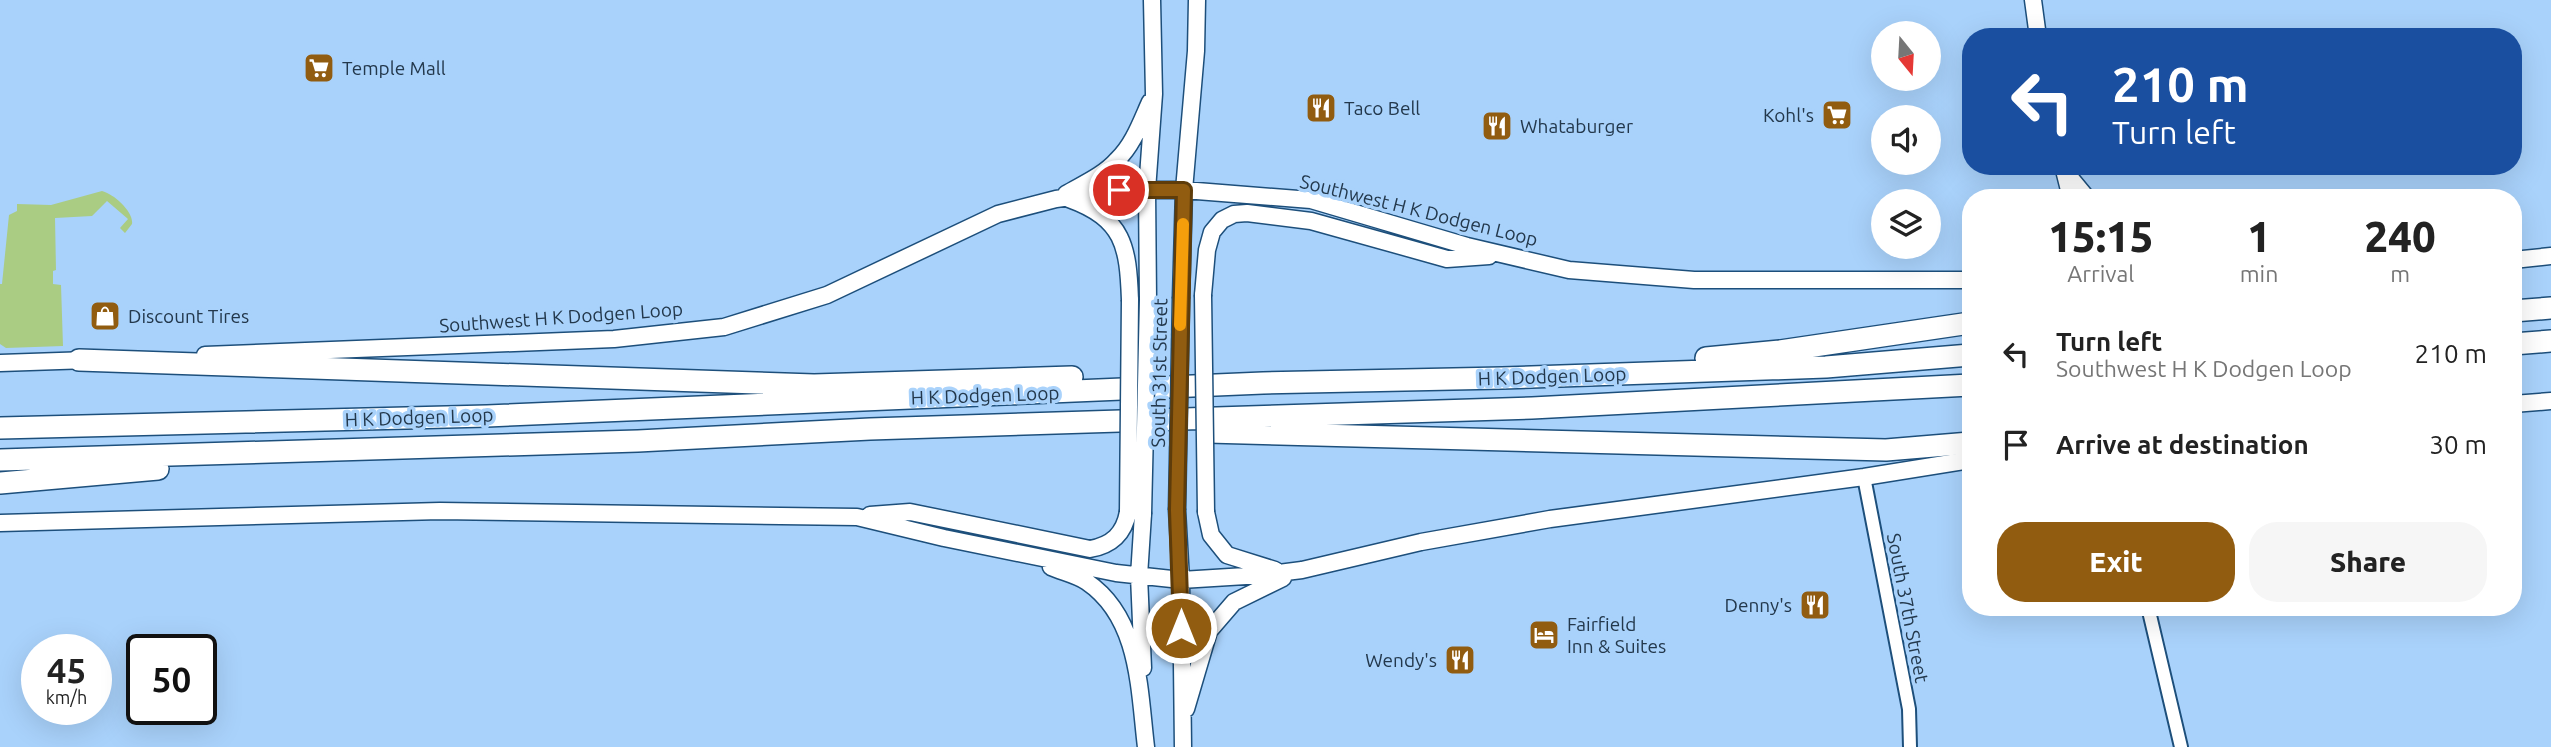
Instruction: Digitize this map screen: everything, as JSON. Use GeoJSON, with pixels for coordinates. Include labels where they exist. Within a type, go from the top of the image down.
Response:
{"type":"FeatureCollection","features":[{"type":"Feature","properties":{"kind":"highway"},"geometry":{"type":"LineString","coordinates":[[2522,310],[2551,307]]}},
{"type":"Feature","properties":{"kind":"highway"},"geometry":{"type":"LineString","coordinates":[[1502,379],[1780,351],[1962,324]]}},
{"type":"Feature","properties":{"kind":"highway"},"geometry":{"type":"LineString","coordinates":[[2522,343],[2551,341]]}},
{"type":"Feature","properties":{"kind":"highway","name":"H K Dodgen Loop"},"geometry":{"type":"LineString","coordinates":[[0,428],[487,416],[1263,383],[1502,379],[1826,367],[1962,356]]}},
{"type":"Feature","properties":{"kind":"highway"},"geometry":{"type":"LineString","coordinates":[[79,360],[814,385],[1107,376],[1263,383]]}},
{"type":"Feature","properties":{"kind":"highway","name":"H K Dodgen Loop"},"geometry":{"type":"LineString","coordinates":[[0,460],[638,441],[870,429],[1532,408],[1962,385]]}},
{"type":"Feature","properties":{"kind":"highway"},"geometry":{"type":"LineString","coordinates":[[870,429],[960,438],[1227,432],[1886,450],[1962,444]]}},
{"type":"Feature","properties":{"kind":"highway"},"geometry":{"type":"LineString","coordinates":[[0,483],[368,450]]}},
{"type":"Feature","properties":{"kind":"main road","name":"South 31st Street"},"geometry":{"type":"LineString","coordinates":[[1146,747],[1136,513],[1147,300],[1147,190],[1154,94],[1152,0]]}},
{"type":"Feature","properties":{"kind":"main road","name":"South 31st Street"},"geometry":{"type":"LineString","coordinates":[[1183,747],[1181,580],[1177,510],[1184,190],[1196,51],[1197,0]]}},
{"type":"Feature","properties":{"kind":"main road"},"geometry":{"type":"LineString","coordinates":[[2033,0],[2037,28]]}},
{"type":"Feature","properties":{"kind":"main road"},"geometry":{"type":"LineString","coordinates":[[1061,199],[1118,160],[1133,138],[1154,94]]}},
{"type":"Feature","properties":{"kind":"main road"},"geometry":{"type":"LineString","coordinates":[[2069,175],[2080,189]]}},
{"type":"Feature","properties":{"kind":"main road","name":"Southwest H K Dodgen Loop"},"geometry":{"type":"LineString","coordinates":[[0,362],[614,339],[723,327],[827,295],[998,214],[1061,199],[1119,190],[1184,190],[1311,200],[1390,225],[1569,270],[1693,280],[1962,280]]}},
{"type":"Feature","properties":{"kind":"main road"},"geometry":{"type":"LineString","coordinates":[[0,523],[440,510],[857,517],[910,512],[1090,549],[1102,547],[1121,534],[1126,523],[1136,513],[1128,261],[1121,239],[1107,220],[1088,206],[1061,199]]}},
{"type":"Feature","properties":{"kind":"main road"},"geometry":{"type":"LineString","coordinates":[[1283,572],[1227,555],[1211,536],[1206,512],[1203,295],[1207,250],[1212,232],[1223,220],[1234,214],[1247,213],[1311,221],[1447,259],[1505,255]]}},
{"type":"Feature","properties":{"kind":"main road"},"geometry":{"type":"LineString","coordinates":[[2522,259],[2551,256]]}},
{"type":"Feature","properties":{"kind":"main road"},"geometry":{"type":"LineString","coordinates":[[2522,403],[2551,401]]}},
{"type":"Feature","properties":{"kind":"main road"},"geometry":{"type":"LineString","coordinates":[[857,517],[1017,553],[1139,576],[1181,580],[1302,570],[1421,542],[1550,519],[1962,461]]}},
{"type":"Feature","properties":{"kind":"main road"},"geometry":{"type":"LineString","coordinates":[[1017,553],[1086,582],[1115,613],[1127,631],[1135,663],[1146,747]]}},
{"type":"Feature","properties":{"kind":"main road"},"geometry":{"type":"LineString","coordinates":[[1182,724],[1209,631],[1234,602],[1302,570]]}},
{"type":"Feature","properties":{"kind":"street","name":"South 37th Street"},"geometry":{"type":"LineString","coordinates":[[1864,477],[1909,709],[1910,747]]}},
{"type":"Feature","properties":{"kind":"street"},"geometry":{"type":"LineString","coordinates":[[2150,616],[2181,747]]}},
{"type":"Feature","properties":{"kind":"green space"},"geometry":{"type":"Polygon","coordinates":[[[102,191],[117,200],[130,214],[132,224],[125,233],[120,228],[128,219],[107,201],[92,216],[55,218],[56,270],[53,271],[53,284],[61,285],[63,346],[6,348],[0,344],[0,284],[9,215],[17,211],[17,204],[51,205],[102,191]]]}},
{"type":"Feature","properties":{"kind":"slow traffic"},"geometry":{"type":"LineString","coordinates":[[1180,325],[1183,224]]}},
{"type":"Feature","properties":{"kind":"place","name":"Temple Mall"},"geometry":{"type":"Point","coordinates":[319,68]}},
{"type":"Feature","properties":{"kind":"place","name":"Taco Bell"},"geometry":{"type":"Point","coordinates":[1321,108]}},
{"type":"Feature","properties":{"kind":"place","name":"Kohl's"},"geometry":{"type":"Point","coordinates":[1837,115]}},
{"type":"Feature","properties":{"kind":"place","name":"Whataburger"},"geometry":{"type":"Point","coordinates":[1497,126]}},
{"type":"Feature","properties":{"kind":"place","name":"Discount Tires"},"geometry":{"type":"Point","coordinates":[105,316]}},
{"type":"Feature","properties":{"kind":"place","name":"Denny's"},"geometry":{"type":"Point","coordinates":[1815,605]}},
{"type":"Feature","properties":{"kind":"place","name":"Fairfield Inn & Suites"},"geometry":{"type":"Point","coordinates":[1544,635]}},
{"type":"Feature","properties":{"kind":"place","name":"Wendy's"},"geometry":{"type":"Point","coordinates":[1460,660]}},
{"type":"Feature","properties":{"kind":"route"},"geometry":{"type":"LineString","coordinates":[[1119,190],[1184,190],[1177,510],[1181,628]]}}]}
